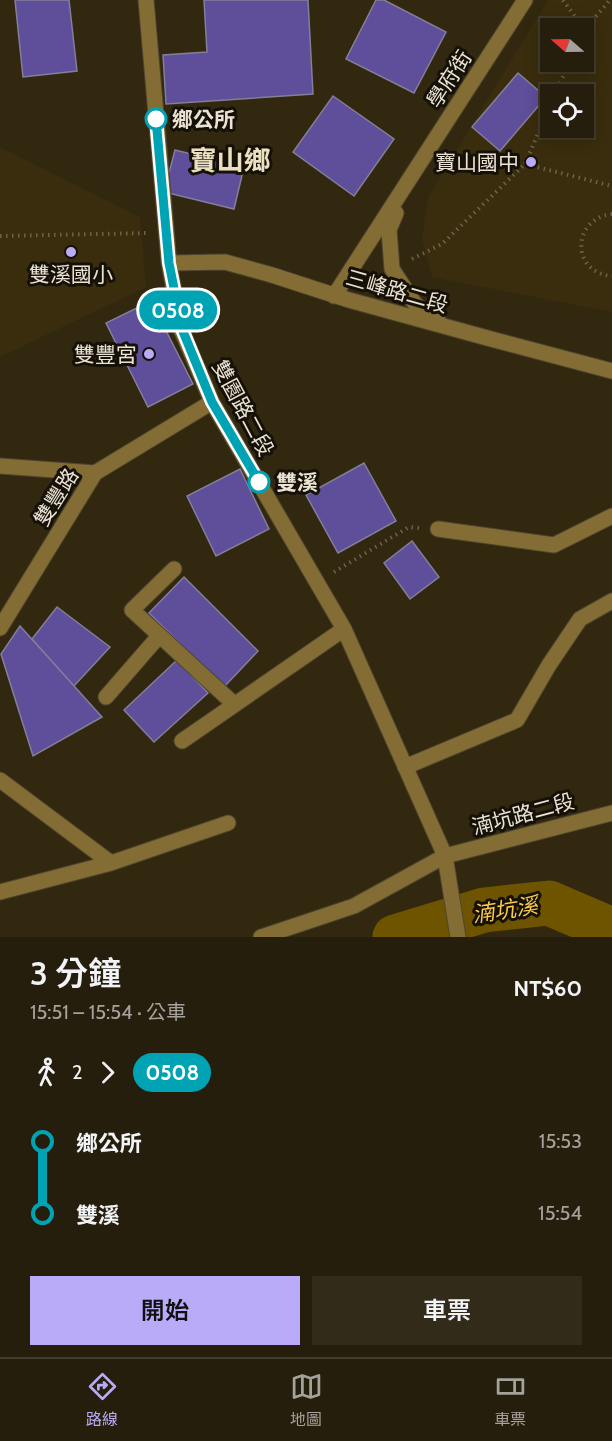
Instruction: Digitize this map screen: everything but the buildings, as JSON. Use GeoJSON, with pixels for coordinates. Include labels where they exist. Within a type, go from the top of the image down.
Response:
{"type":"FeatureCollection","features":[{"type":"Feature","properties":{"kind":"street","name":"雙園路二段"},"geometry":{"type":"LineString","coordinates":[[146,0],[169,263],[182,329],[212,402],[344,629],[445,856],[459,937]]}},
{"type":"Feature","properties":{"kind":"street","name":"學府街"},"geometry":{"type":"LineString","coordinates":[[334,296],[525,0]]}},
{"type":"Feature","properties":{"kind":"street","name":"學府街"},"geometry":{"type":"LineString","coordinates":[[410,181],[389,230],[392,269],[415,304],[446,327]]}},
{"type":"Feature","properties":{"kind":"street","name":"三峰路二段"},"geometry":{"type":"LineString","coordinates":[[169,263],[225,262],[334,296],[612,371]]}},
{"type":"Feature","properties":{"kind":"street","name":"雙豐路"},"geometry":{"type":"LineString","coordinates":[[0,628],[95,473],[212,402]]}},
{"type":"Feature","properties":{"kind":"street"},"geometry":{"type":"LineString","coordinates":[[0,466],[95,473]]}},
{"type":"Feature","properties":{"kind":"street"},"geometry":{"type":"LineString","coordinates":[[438,528],[554,545],[612,516]]}},
{"type":"Feature","properties":{"kind":"street"},"geometry":{"type":"LineString","coordinates":[[174,569],[132,610],[234,704]]}},
{"type":"Feature","properties":{"kind":"street"},"geometry":{"type":"LineString","coordinates":[[405,766],[517,720],[549,665],[580,619],[612,601]]}},
{"type":"Feature","properties":{"kind":"street"},"geometry":{"type":"LineString","coordinates":[[182,741],[344,629]]}},
{"type":"Feature","properties":{"kind":"street"},"geometry":{"type":"LineString","coordinates":[[106,697],[159,636]]}},
{"type":"Feature","properties":{"kind":"street"},"geometry":{"type":"LineString","coordinates":[[0,780],[111,863]]}},
{"type":"Feature","properties":{"kind":"street","name":"湳坑路二段"},"geometry":{"type":"LineString","coordinates":[[261,937],[354,906],[445,856],[612,813]]}},
{"type":"Feature","properties":{"kind":"street"},"geometry":{"type":"LineString","coordinates":[[0,892],[111,863],[228,823]]}},
{"type":"Feature","properties":{"kind":"path"},"geometry":{"type":"LineString","coordinates":[[563,0],[576,18]]}},
{"type":"Feature","properties":{"kind":"path"},"geometry":{"type":"LineString","coordinates":[[594,18],[610,0]]}},
{"type":"Feature","properties":{"kind":"path"},"geometry":{"type":"LineString","coordinates":[[412,259],[442,244],[525,164],[540,129]]}},
{"type":"Feature","properties":{"kind":"path"},"geometry":{"type":"LineString","coordinates":[[525,164],[612,186]]}},
{"type":"Feature","properties":{"kind":"path"},"geometry":{"type":"LineString","coordinates":[[612,214],[600,216],[585,229],[581,249],[591,267],[599,273],[612,276]]}},
{"type":"Feature","properties":{"kind":"path"},"geometry":{"type":"LineString","coordinates":[[0,236],[166,232]]}},
{"type":"Feature","properties":{"kind":"path"},"geometry":{"type":"LineString","coordinates":[[317,583],[409,527],[438,528]]}},
{"type":"Feature","properties":{"kind":"shaded area","name":"寶山國中"},"geometry":{"type":"Polygon","coordinates":[[[548,0],[612,0],[612,312],[432,277],[422,239],[428,197],[548,0]]]}},
{"type":"Feature","properties":{"kind":"shaded area","name":"雙溪國小"},"geometry":{"type":"Polygon","coordinates":[[[0,147],[140,217],[146,287],[0,357],[0,147]]]}},
{"type":"Feature","properties":{"kind":"waterway","name":"湳坑溪"},"geometry":{"type":"LineString","coordinates":[[395,937],[484,910],[549,903],[612,930]]}},
{"type":"Feature","properties":{"kind":"bus line","name":"0508"},"geometry":{"type":"LineString","coordinates":[[156,119],[169,263],[182,329],[212,402],[259,482]]}},
{"type":"Feature","properties":{"kind":"place","name":"鄉公所"},"geometry":{"type":"Point","coordinates":[156,119]}},
{"type":"Feature","properties":{"kind":"place","name":"寶山國中"},"geometry":{"type":"Point","coordinates":[531,162]}},
{"type":"Feature","properties":{"kind":"place","name":"雙溪國小"},"geometry":{"type":"Point","coordinates":[71,252]}},
{"type":"Feature","properties":{"kind":"place","name":"雙豐宮"},"geometry":{"type":"Point","coordinates":[149,354]}},
{"type":"Feature","properties":{"kind":"place","name":"雙溪"},"geometry":{"type":"Point","coordinates":[259,482]}},
{"type":"Feature","properties":{"kind":"district","name":"寶山鄉"},"geometry":{"type":"Point","coordinates":[230,160]}}]}
